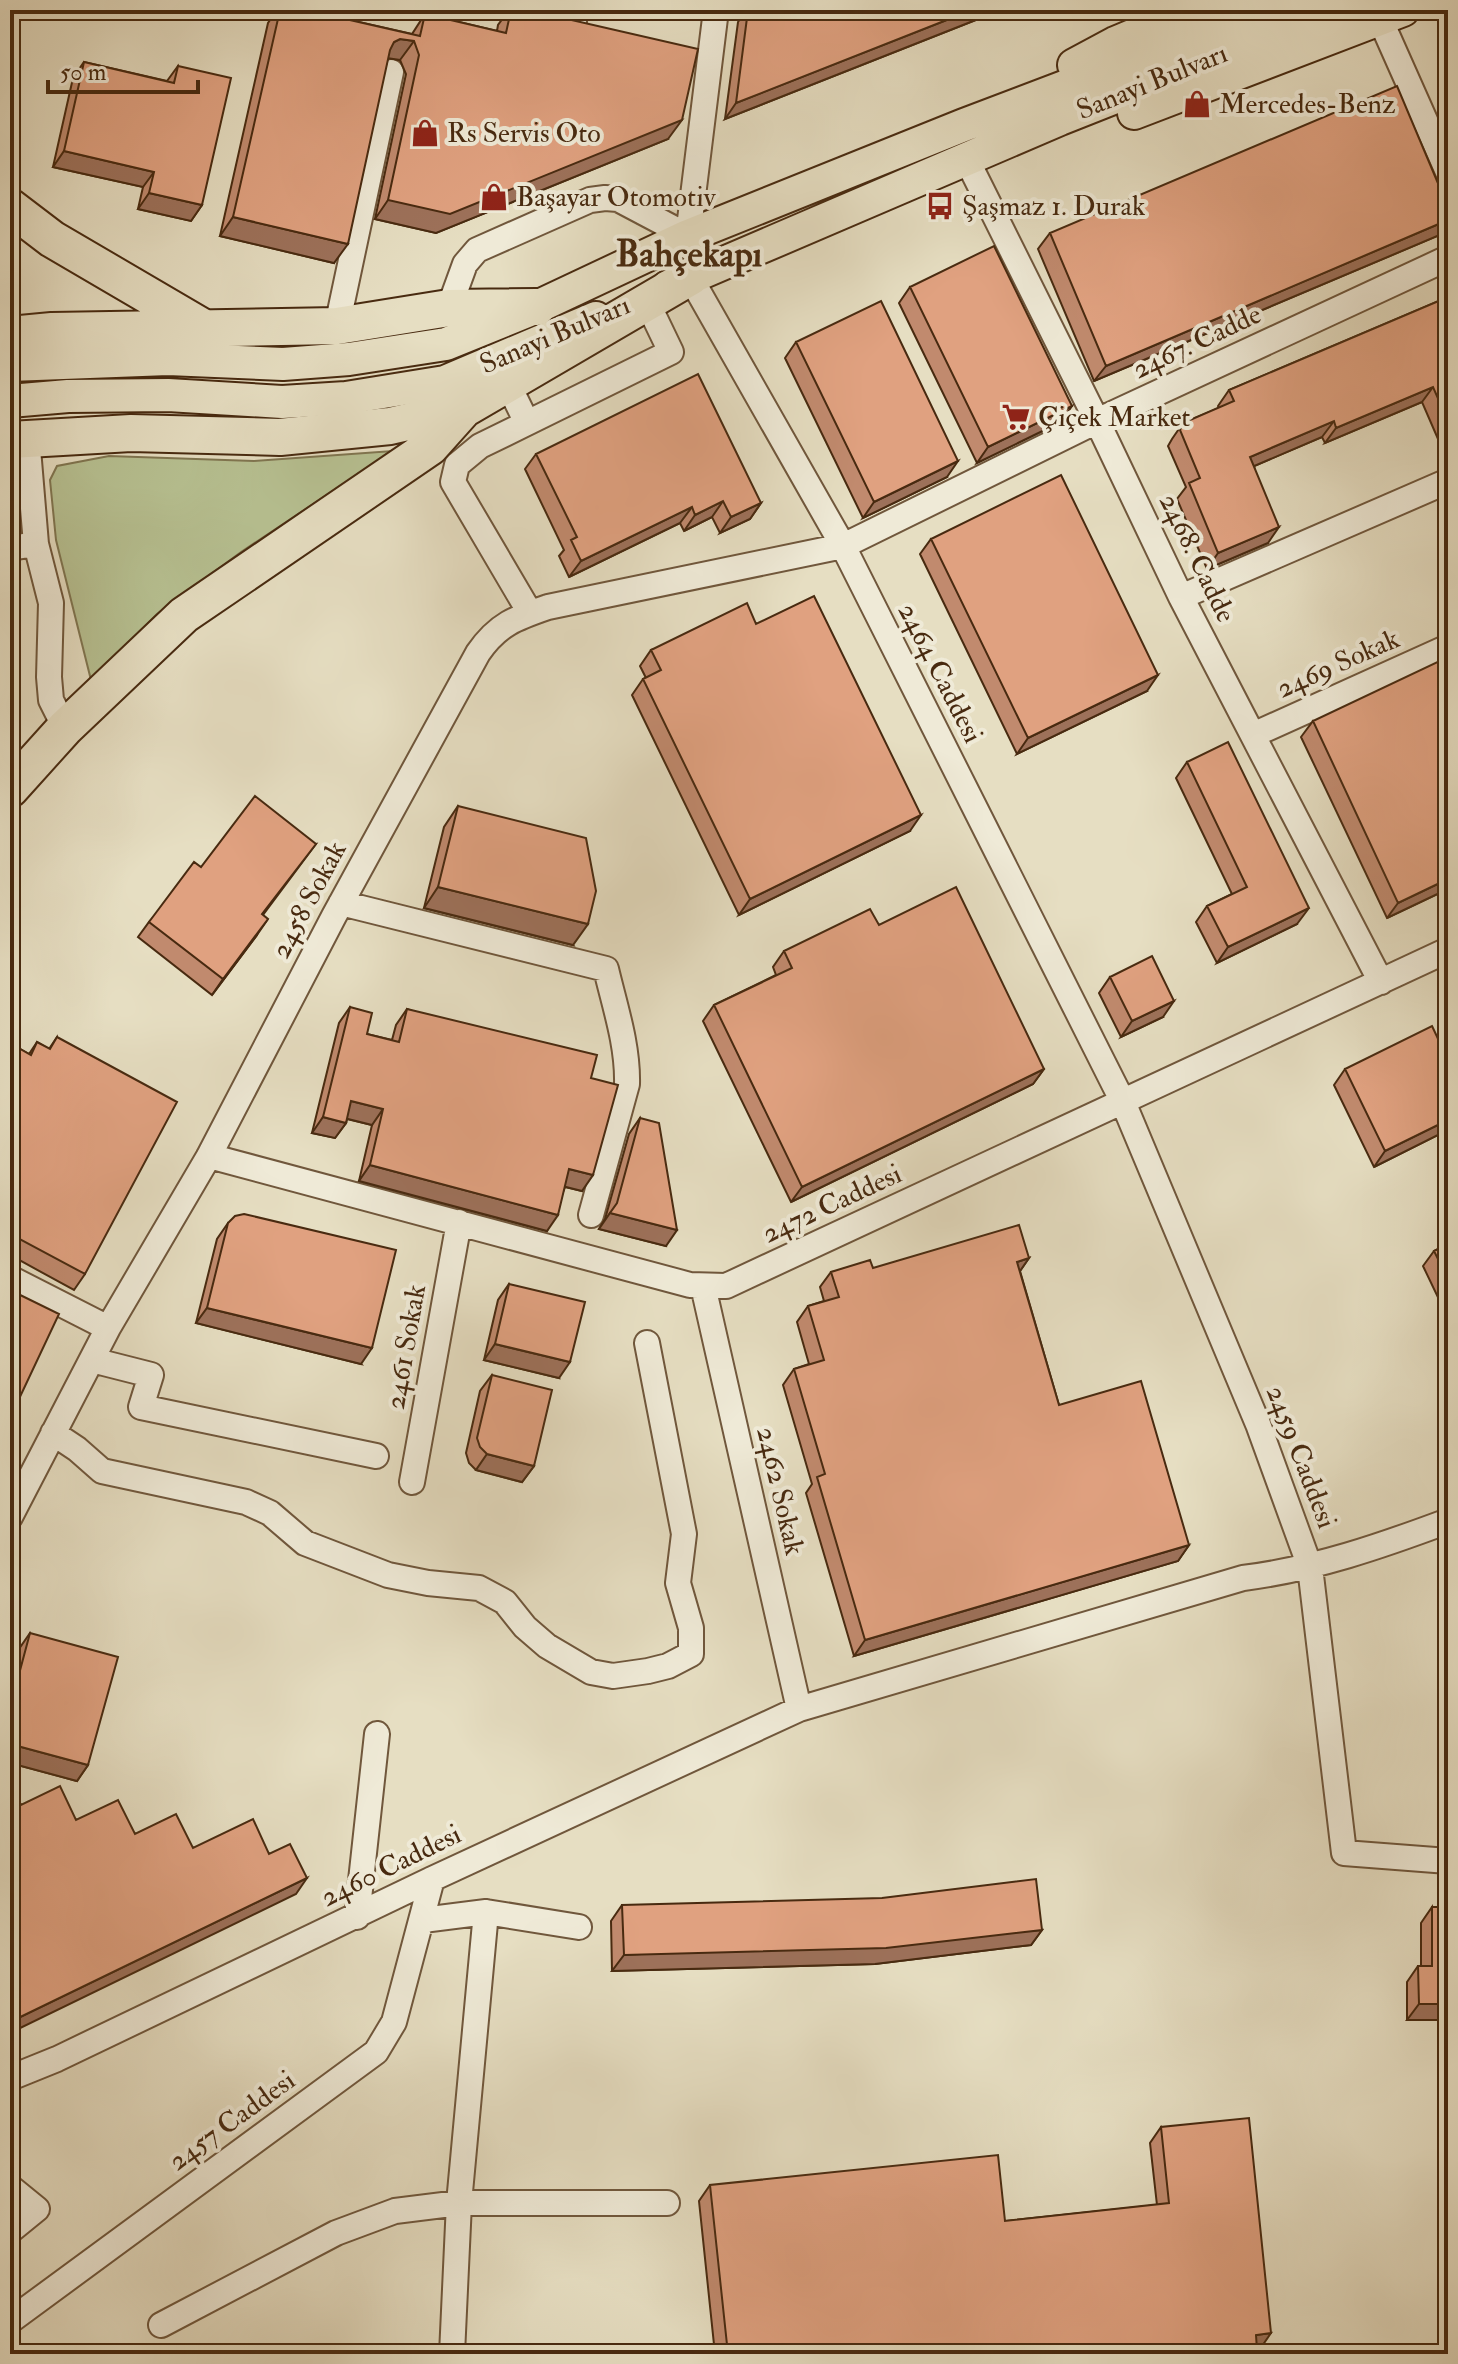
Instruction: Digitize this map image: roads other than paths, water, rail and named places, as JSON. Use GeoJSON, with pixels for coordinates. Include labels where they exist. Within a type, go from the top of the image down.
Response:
{"type":"FeatureCollection","features":[{"type":"Feature","properties":{"kind":"highway"},"geometry":{"type":"LineString","coordinates":[[10,207],[52,239],[206,328]]}},
{"type":"Feature","properties":{"kind":"highway"},"geometry":{"type":"LineString","coordinates":[[18,438],[131,433],[280,437],[390,426],[455,395],[508,384],[690,277]]}},
{"type":"Feature","properties":{"kind":"highway"},"geometry":{"type":"LineString","coordinates":[[10,335],[52,331],[337,326],[449,308],[537,307]]}},
{"type":"Feature","properties":{"kind":"highway"},"geometry":{"type":"LineString","coordinates":[[10,789],[65,728],[184,615],[430,447],[455,395]]}},
{"type":"Feature","properties":{"kind":"main road","name":"Sanayi Bulvarı"},"geometry":{"type":"LineString","coordinates":[[10,365],[168,359],[283,364],[349,359],[446,344],[537,307],[688,236],[964,125],[1267,10]]}},
{"type":"Feature","properties":{"kind":"main road","name":"Sanayi Bulvarı"},"geometry":{"type":"LineString","coordinates":[[10,401],[68,396],[168,395],[282,402],[455,395],[690,277],[966,158],[1335,10]]}},
{"type":"Feature","properties":{"kind":"main road"},"geometry":{"type":"LineString","coordinates":[[964,125],[1115,43],[1184,12]]}},
{"type":"Feature","properties":{"kind":"main road"},"geometry":{"type":"LineString","coordinates":[[966,158],[1017,156],[1391,14]]}},
{"type":"Feature","properties":{"kind":"street"},"geometry":{"type":"LineString","coordinates":[[530,10],[590,26]]}},
{"type":"Feature","properties":{"kind":"street"},"geometry":{"type":"LineString","coordinates":[[449,308],[465,264],[477,250],[590,200],[618,199],[688,236],[702,55],[716,10]]}},
{"type":"Feature","properties":{"kind":"street"},"geometry":{"type":"LineString","coordinates":[[1391,14],[1448,172]]}},
{"type":"Feature","properties":{"kind":"street"},"geometry":{"type":"LineString","coordinates":[[337,326],[391,72]]}},
{"type":"Feature","properties":{"kind":"street","name":"2468. Cadde"},"geometry":{"type":"LineString","coordinates":[[966,158],[1181,597],[1381,982]]}},
{"type":"Feature","properties":{"kind":"street","name":"2467. Cadde"},"geometry":{"type":"LineString","coordinates":[[843,546],[1097,421],[1448,258]]}},
{"type":"Feature","properties":{"kind":"street","name":"2464 Caddesi"},"geometry":{"type":"LineString","coordinates":[[690,277],[843,546],[1123,1102]]}},
{"type":"Feature","properties":{"kind":"street"},"geometry":{"type":"LineString","coordinates":[[530,613],[453,482],[457,465],[480,446],[671,352],[647,302]]}},
{"type":"Feature","properties":{"kind":"street"},"geometry":{"type":"LineString","coordinates":[[508,384],[527,423]]}},
{"type":"Feature","properties":{"kind":"street"},"geometry":{"type":"LineString","coordinates":[[18,438],[36,544],[51,603],[51,700],[65,728]]}},
{"type":"Feature","properties":{"kind":"street"},"geometry":{"type":"LineString","coordinates":[[1181,597],[1448,481]]}},
{"type":"Feature","properties":{"kind":"street"},"geometry":{"type":"LineString","coordinates":[[10,548],[36,544]]}},
{"type":"Feature","properties":{"kind":"street","name":"2458 Sokak"},"geometry":{"type":"LineString","coordinates":[[10,1517],[108,1328],[209,1156],[341,903],[488,639],[506,622],[548,607],[843,546]]}},
{"type":"Feature","properties":{"kind":"street","name":"2469 Sokak"},"geometry":{"type":"LineString","coordinates":[[1253,735],[1448,647]]}},
{"type":"Feature","properties":{"kind":"street"},"geometry":{"type":"LineString","coordinates":[[341,903],[606,969],[624,1042],[627,1084],[591,1215]]}},
{"type":"Feature","properties":{"kind":"street","name":"2472 Caddesi"},"geometry":{"type":"LineString","coordinates":[[209,1156],[703,1286],[726,1286],[1448,950]]}},
{"type":"Feature","properties":{"kind":"street","name":"2459 Caddesi"},"geometry":{"type":"LineString","coordinates":[[1123,1102],[1258,1424],[1310,1567],[1344,1853],[1448,1861]]}},
{"type":"Feature","properties":{"kind":"street","name":"2461 Sokak"},"geometry":{"type":"LineString","coordinates":[[412,1482],[459,1222]]}},
{"type":"Feature","properties":{"kind":"street"},"geometry":{"type":"LineString","coordinates":[[10,1278],[108,1328]]}},
{"type":"Feature","properties":{"kind":"street","name":"2462 Sokak"},"geometry":{"type":"LineString","coordinates":[[703,1286],[799,1709]]}},
{"type":"Feature","properties":{"kind":"street"},"geometry":{"type":"LineString","coordinates":[[53,1433],[102,1471],[246,1502],[270,1513],[305,1543],[388,1575],[479,1588],[505,1602],[525,1627],[547,1646],[591,1672],[613,1676],[648,1671],[668,1666],[691,1654],[691,1628],[678,1583],[684,1534],[647,1343]]}},
{"type":"Feature","properties":{"kind":"street"},"geometry":{"type":"LineString","coordinates":[[92,1360],[151,1375],[141,1407],[376,1456]]}},
{"type":"Feature","properties":{"kind":"street","name":"2460 Caddesi"},"geometry":{"type":"LineString","coordinates":[[10,2078],[57,2059],[432,1879],[799,1709],[1243,1578],[1310,1567],[1448,1521]]}},
{"type":"Feature","properties":{"kind":"street"},"geometry":{"type":"LineString","coordinates":[[357,1917],[377,1734]]}},
{"type":"Feature","properties":{"kind":"street","name":"2457 Caddesi"},"geometry":{"type":"LineString","coordinates":[[10,2321],[376,2052],[394,2022],[432,1879]]}},
{"type":"Feature","properties":{"kind":"street"},"geometry":{"type":"LineString","coordinates":[[423,1920],[486,1912],[579,1927]]}},
{"type":"Feature","properties":{"kind":"street"},"geometry":{"type":"LineString","coordinates":[[452,2354],[459,2203],[486,1912]]}},
{"type":"Feature","properties":{"kind":"street"},"geometry":{"type":"LineString","coordinates":[[10,2187],[37,2209],[10,2231]]}},
{"type":"Feature","properties":{"kind":"street"},"geometry":{"type":"LineString","coordinates":[[161,2325],[336,2233],[395,2211],[459,2203],[667,2203]]}},
{"type":"Feature","properties":{"kind":"place","name":"Mercedes-Benz"},"geometry":{"type":"Point","coordinates":[1197,104]}},
{"type":"Feature","properties":{"kind":"place","name":"Rs Servis Oto"},"geometry":{"type":"Point","coordinates":[425,133]}},
{"type":"Feature","properties":{"kind":"place","name":"Başayar Otomotiv"},"geometry":{"type":"Point","coordinates":[494,197]}},
{"type":"Feature","properties":{"kind":"place","name":"Şaşmaz 1. Durak"},"geometry":{"type":"Point","coordinates":[940,206]}},
{"type":"Feature","properties":{"kind":"place","name":"Çiçek Market"},"geometry":{"type":"Point","coordinates":[1016,417]}},
{"type":"Feature","properties":{"kind":"district","name":"Bahçekapı"},"geometry":{"type":"Point","coordinates":[689,254]}}]}
